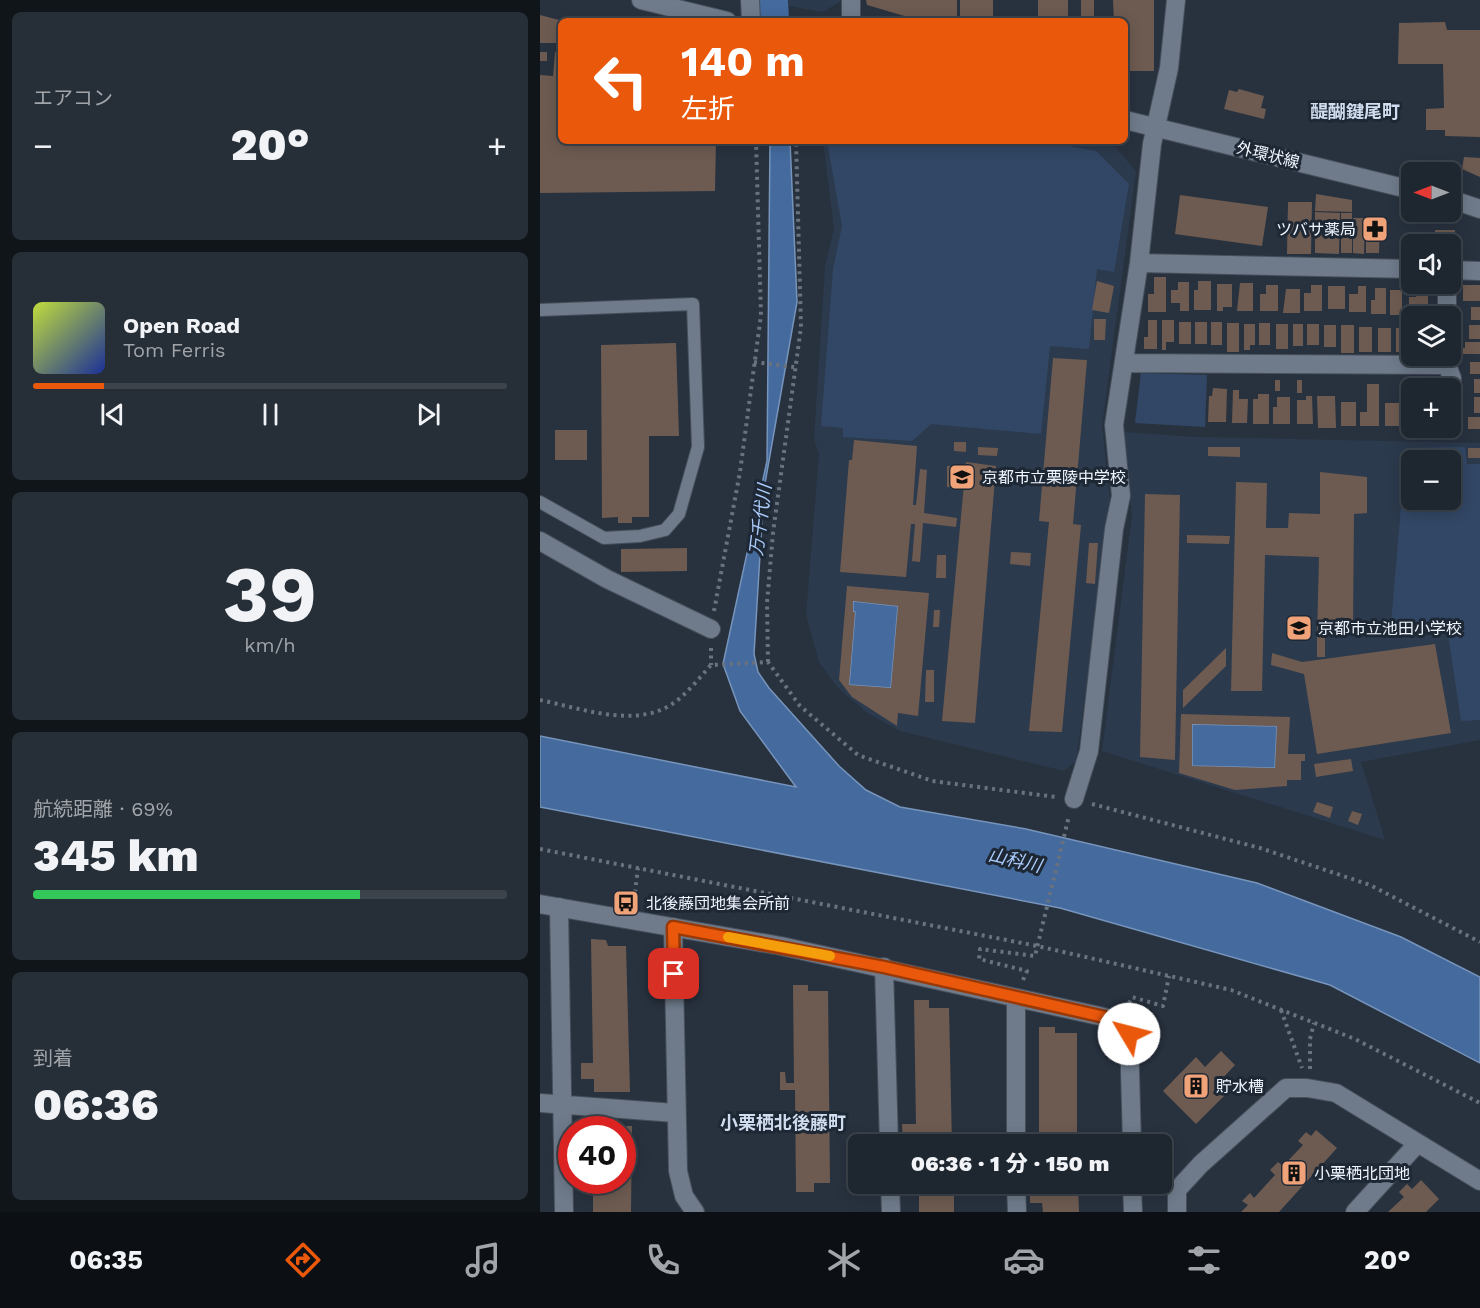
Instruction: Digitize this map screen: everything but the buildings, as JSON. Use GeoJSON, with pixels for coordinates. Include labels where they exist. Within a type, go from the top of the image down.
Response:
{"type":"FeatureCollection","features":[{"type":"Feature","properties":{"kind":"street"},"geometry":{"type":"LineString","coordinates":[[641,0],[716,18]]}},
{"type":"Feature","properties":{"kind":"street"},"geometry":{"type":"LineString","coordinates":[[750,0],[751,18]]}},
{"type":"Feature","properties":{"kind":"street"},"geometry":{"type":"LineString","coordinates":[[851,0],[851,18]]}},
{"type":"Feature","properties":{"kind":"street"},"geometry":{"type":"LineString","coordinates":[[1072,805],[1089,751],[1114,529],[1121,496],[1114,425],[1139,263],[1152,144],[1169,68],[1176,0]]}},
{"type":"Feature","properties":{"kind":"street","name":"外環状線"},"geometry":{"type":"LineString","coordinates":[[1128,121],[1401,187]]}},
{"type":"Feature","properties":{"kind":"street"},"geometry":{"type":"LineString","coordinates":[[1461,203],[1480,209]]}},
{"type":"Feature","properties":{"kind":"street"},"geometry":{"type":"LineString","coordinates":[[1139,263],[1401,269]]}},
{"type":"Feature","properties":{"kind":"street"},"geometry":{"type":"LineString","coordinates":[[1461,270],[1480,271]]}},
{"type":"Feature","properties":{"kind":"street"},"geometry":{"type":"LineString","coordinates":[[1124,363],[1401,360]]}},
{"type":"Feature","properties":{"kind":"street"},"geometry":{"type":"LineString","coordinates":[[540,541],[607,579],[711,629]]}},
{"type":"Feature","properties":{"kind":"street"},"geometry":{"type":"LineString","coordinates":[[540,904],[884,967],[1122,1021],[1129,1034],[1132,1134]]}},
{"type":"Feature","properties":{"kind":"street"},"geometry":{"type":"LineString","coordinates":[[559,907],[564,1212]]}},
{"type":"Feature","properties":{"kind":"street"},"geometry":{"type":"LineString","coordinates":[[673,927],[675,1113],[678,1171],[684,1196],[695,1212]]}},
{"type":"Feature","properties":{"kind":"street"},"geometry":{"type":"LineString","coordinates":[[884,967],[889,1134]]}},
{"type":"Feature","properties":{"kind":"street"},"geometry":{"type":"LineString","coordinates":[[1016,998],[1016,1134]]}},
{"type":"Feature","properties":{"kind":"street"},"geometry":{"type":"LineString","coordinates":[[1177,1212],[1177,1190],[1201,1164],[1286,1089],[1309,1079],[1480,1180]]}},
{"type":"Feature","properties":{"kind":"street"},"geometry":{"type":"LineString","coordinates":[[540,1103],[675,1113]]}},
{"type":"Feature","properties":{"kind":"street"},"geometry":{"type":"LineString","coordinates":[[1355,1212],[1417,1144]]}},
{"type":"Feature","properties":{"kind":"street"},"geometry":{"type":"LineString","coordinates":[[890,1194],[891,1212]]}},
{"type":"Feature","properties":{"kind":"street"},"geometry":{"type":"LineString","coordinates":[[1016,1194],[1017,1212]]}},
{"type":"Feature","properties":{"kind":"street"},"geometry":{"type":"LineString","coordinates":[[1132,1194],[1133,1212]]}},
{"type":"Feature","properties":{"kind":"lane"},"geometry":{"type":"LineString","coordinates":[[540,310],[693,304],[698,447],[679,514],[665,530],[640,536],[604,538],[540,502]]}},
{"type":"Feature","properties":{"kind":"path"},"geometry":{"type":"LineString","coordinates":[[711,629],[740,472],[761,315],[756,144]]}},
{"type":"Feature","properties":{"kind":"path"},"geometry":{"type":"LineString","coordinates":[[796,144],[801,327],[773,533],[767,603],[768,662],[800,706],[858,755],[932,781],[1072,805],[1260,848],[1370,885],[1480,942]]}},
{"type":"Feature","properties":{"kind":"path"},"geometry":{"type":"LineString","coordinates":[[754,362],[794,367]]}},
{"type":"Feature","properties":{"kind":"path"},"geometry":{"type":"LineString","coordinates":[[540,700],[632,718],[658,710],[678,700],[711,665],[768,662]]}},
{"type":"Feature","properties":{"kind":"path"},"geometry":{"type":"LineString","coordinates":[[1016,998],[1027,971],[979,959],[980,949],[1035,956],[1072,805]]}},
{"type":"Feature","properties":{"kind":"path"},"geometry":{"type":"LineString","coordinates":[[540,849],[1038,946],[1231,990],[1355,1039],[1480,1103]]}},
{"type":"Feature","properties":{"kind":"path"},"geometry":{"type":"LineString","coordinates":[[632,920],[638,868]]}},
{"type":"Feature","properties":{"kind":"path"},"geometry":{"type":"LineString","coordinates":[[1122,1021],[1132,997],[1163,1006],[1169,976]]}},
{"type":"Feature","properties":{"kind":"path"},"geometry":{"type":"LineString","coordinates":[[1281,1010],[1309,1079]]}},
{"type":"Feature","properties":{"kind":"path"},"geometry":{"type":"LineString","coordinates":[[1309,1079],[1310,1038],[1314,1023]]}},
{"type":"Feature","properties":{"kind":"shaded area"},"geometry":{"type":"Polygon","coordinates":[[[789,0],[843,0],[823,12],[789,6],[789,0]]]}},
{"type":"Feature","properties":{"kind":"shaded area","name":"京都市立栗陵中学校"},"geometry":{"type":"Polygon","coordinates":[[[823,144],[1100,144],[1116,147],[1136,172],[1102,426],[1110,501],[1108,527],[1076,761],[1064,771],[900,731],[866,712],[838,688],[819,662],[806,615],[819,454],[814,439],[825,267],[834,228],[823,144]]]}},
{"type":"Feature","properties":{"kind":"shaded area"},"geometry":{"type":"Polygon","coordinates":[[[828,144],[1058,144],[1096,151],[1129,184],[1114,272],[1097,269],[1089,349],[1050,346],[1041,434],[931,424],[912,441],[843,437],[843,428],[821,426],[833,269],[842,226],[828,144]]]}},
{"type":"Feature","properties":{"kind":"shaded area"},"geometry":{"type":"Polygon","coordinates":[[[1141,373],[1207,375],[1205,427],[1135,423],[1141,373]]]}},
{"type":"Feature","properties":{"kind":"shaded area","name":"京都市立池田小学校"},"geometry":{"type":"Polygon","coordinates":[[[1123,432],[1195,437],[1480,443],[1480,740],[1361,762],[1385,840],[1102,751],[1132,516],[1123,432]]]}},
{"type":"Feature","properties":{"kind":"shaded area"},"geometry":{"type":"Polygon","coordinates":[[[1465,447],[1467,464],[1480,464],[1480,720],[1461,721],[1447,627],[1390,636],[1401,507],[1401,510],[1461,510],[1461,450],[1406,450],[1406,448],[1465,447]]]}},
{"type":"Feature","properties":{"kind":"water"},"geometry":{"type":"Polygon","coordinates":[[[770,0],[783,0],[784,18],[770,18],[770,0]]]}},
{"type":"Feature","properties":{"kind":"water","name":"山科川"},"geometry":{"type":"Polygon","coordinates":[[[770,144],[790,144],[797,302],[764,489],[754,654],[758,672],[769,688],[839,766],[866,790],[900,807],[1026,829],[1257,883],[1401,937],[1480,977],[1480,1063],[1330,985],[1060,908],[540,807],[540,736],[796,787],[740,711],[723,664],[767,461],[770,144]]]}},
{"type":"Feature","properties":{"kind":"water"},"geometry":{"type":"Polygon","coordinates":[[[853,601],[898,606],[891,688],[849,685],[855,612],[853,612],[853,601]]]}},
{"type":"Feature","properties":{"kind":"water"},"geometry":{"type":"Polygon","coordinates":[[[1192,724],[1277,726],[1275,768],[1192,766],[1192,724]]]}},
{"type":"Feature","properties":{"kind":"waterway","name":"万千代川"},"geometry":{"type":"LineString","coordinates":[[768,0],[769,18]]}},
{"type":"Feature","properties":{"kind":"slow traffic"},"geometry":{"type":"LineString","coordinates":[[728,937],[830,956]]}},
{"type":"Feature","properties":{"kind":"place","name":"ツバサ薬局"},"geometry":{"type":"Point","coordinates":[1375,229]}},
{"type":"Feature","properties":{"kind":"place","name":"京都市立栗陵中学校"},"geometry":{"type":"Point","coordinates":[962,477]}},
{"type":"Feature","properties":{"kind":"place","name":"京都市立池田小学校"},"geometry":{"type":"Point","coordinates":[1299,628]}},
{"type":"Feature","properties":{"kind":"place","name":"北後藤団地集会所前"},"geometry":{"type":"Point","coordinates":[626,903]}},
{"type":"Feature","properties":{"kind":"place","name":"貯水槽"},"geometry":{"type":"Point","coordinates":[1196,1086]}},
{"type":"Feature","properties":{"kind":"place","name":"小栗栖北団地"},"geometry":{"type":"Point","coordinates":[1294,1173]}},
{"type":"Feature","properties":{"kind":"district","name":"醍醐鍵尾町"},"geometry":{"type":"Point","coordinates":[1355,111]}},
{"type":"Feature","properties":{"kind":"district","name":"小栗栖北後藤町"},"geometry":{"type":"Point","coordinates":[783,1122]}},
{"type":"Feature","properties":{"kind":"route"},"geometry":{"type":"LineString","coordinates":[[674,974],[673,927],[884,967],[1122,1021],[1129,1034]]}}]}
